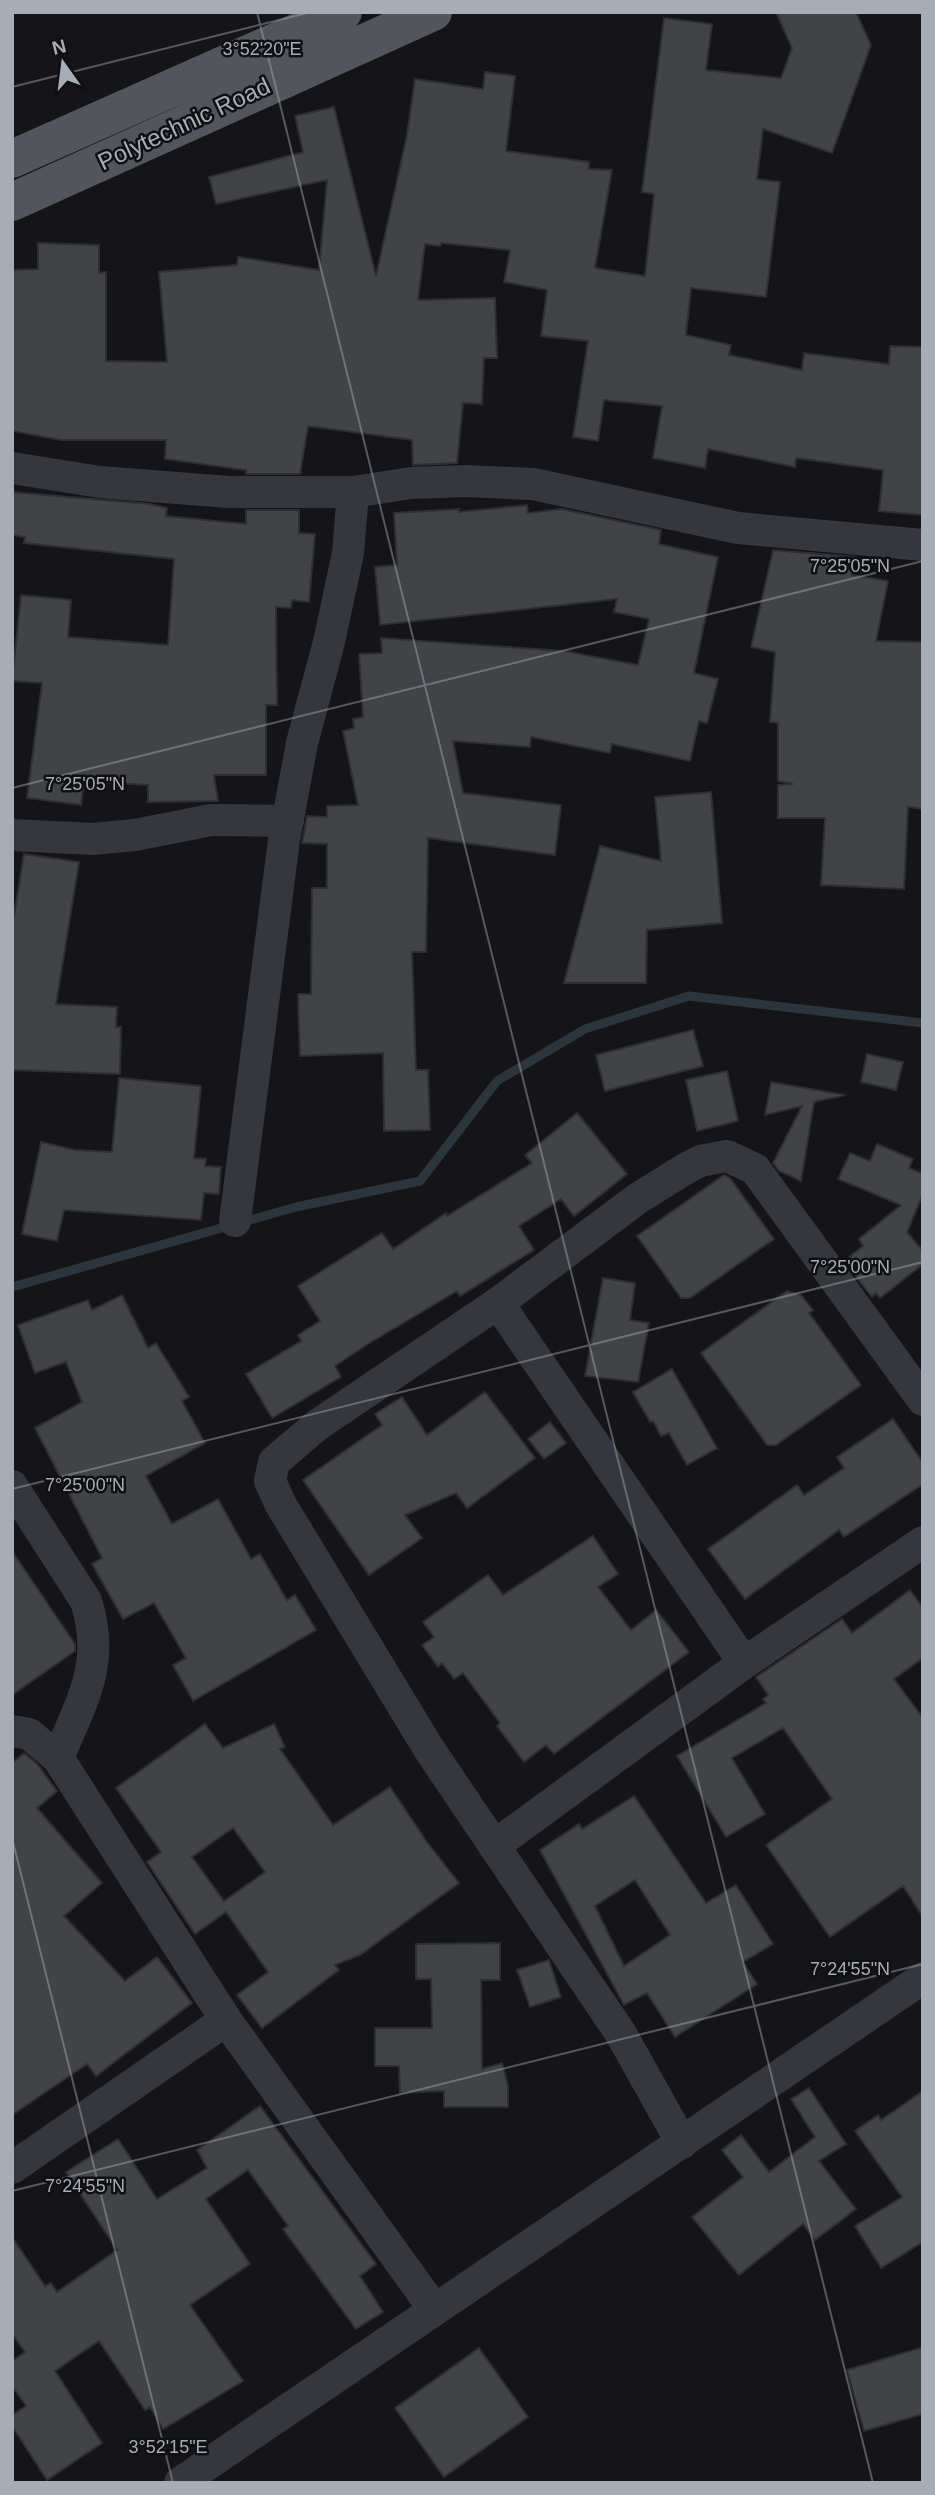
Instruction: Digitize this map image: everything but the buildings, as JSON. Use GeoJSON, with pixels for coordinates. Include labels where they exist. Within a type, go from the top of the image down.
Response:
{"type":"FeatureCollection","features":[{"type":"Feature","properties":{"kind":"main road","name":"Polytechnic Road"},"geometry":{"type":"LineString","coordinates":[[12,159],[343,12]]}},
{"type":"Feature","properties":{"kind":"main road","name":"Polytechnic Road"},"geometry":{"type":"LineString","coordinates":[[12,202],[433,12]]}},
{"type":"Feature","properties":{"kind":"street"},"geometry":{"type":"LineString","coordinates":[[12,468],[100,482],[229,492],[353,492],[411,483],[533,484],[738,528],[923,545]]}},
{"type":"Feature","properties":{"kind":"street"},"geometry":{"type":"LineString","coordinates":[[235,1221],[288,821],[302,743],[330,642],[345,566],[353,492]]}},
{"type":"Feature","properties":{"kind":"street"},"geometry":{"type":"LineString","coordinates":[[12,835],[93,839],[135,835],[211,820],[288,821]]}},
{"type":"Feature","properties":{"kind":"street"},"geometry":{"type":"LineString","coordinates":[[682,2143],[621,2034],[429,1749],[281,1505],[270,1481],[274,1462],[285,1450],[498,1303],[637,1199],[693,1165],[727,1156],[755,1169],[923,1400]]}},
{"type":"Feature","properties":{"kind":"street"},"geometry":{"type":"LineString","coordinates":[[498,1303],[744,1663]]}},
{"type":"Feature","properties":{"kind":"street"},"geometry":{"type":"LineString","coordinates":[[12,1486],[86,1601],[93,1622],[96,1642],[91,1678],[58,1758]]}},
{"type":"Feature","properties":{"kind":"street"},"geometry":{"type":"LineString","coordinates":[[495,1846],[744,1663],[923,1542]]}},
{"type":"Feature","properties":{"kind":"street"},"geometry":{"type":"LineString","coordinates":[[12,1731],[29,1734],[58,1758],[226,2020],[433,2309]]}},
{"type":"Feature","properties":{"kind":"street"},"geometry":{"type":"LineString","coordinates":[[180,2483],[433,2309],[682,2143],[796,2061],[923,1978]]}},
{"type":"Feature","properties":{"kind":"street"},"geometry":{"type":"LineString","coordinates":[[12,2168],[226,2020]]}},
{"type":"Feature","properties":{"kind":"waterway"},"geometry":{"type":"LineString","coordinates":[[12,1287],[296,1207],[420,1181],[497,1081],[585,1029],[689,996],[923,1023]]}}]}
